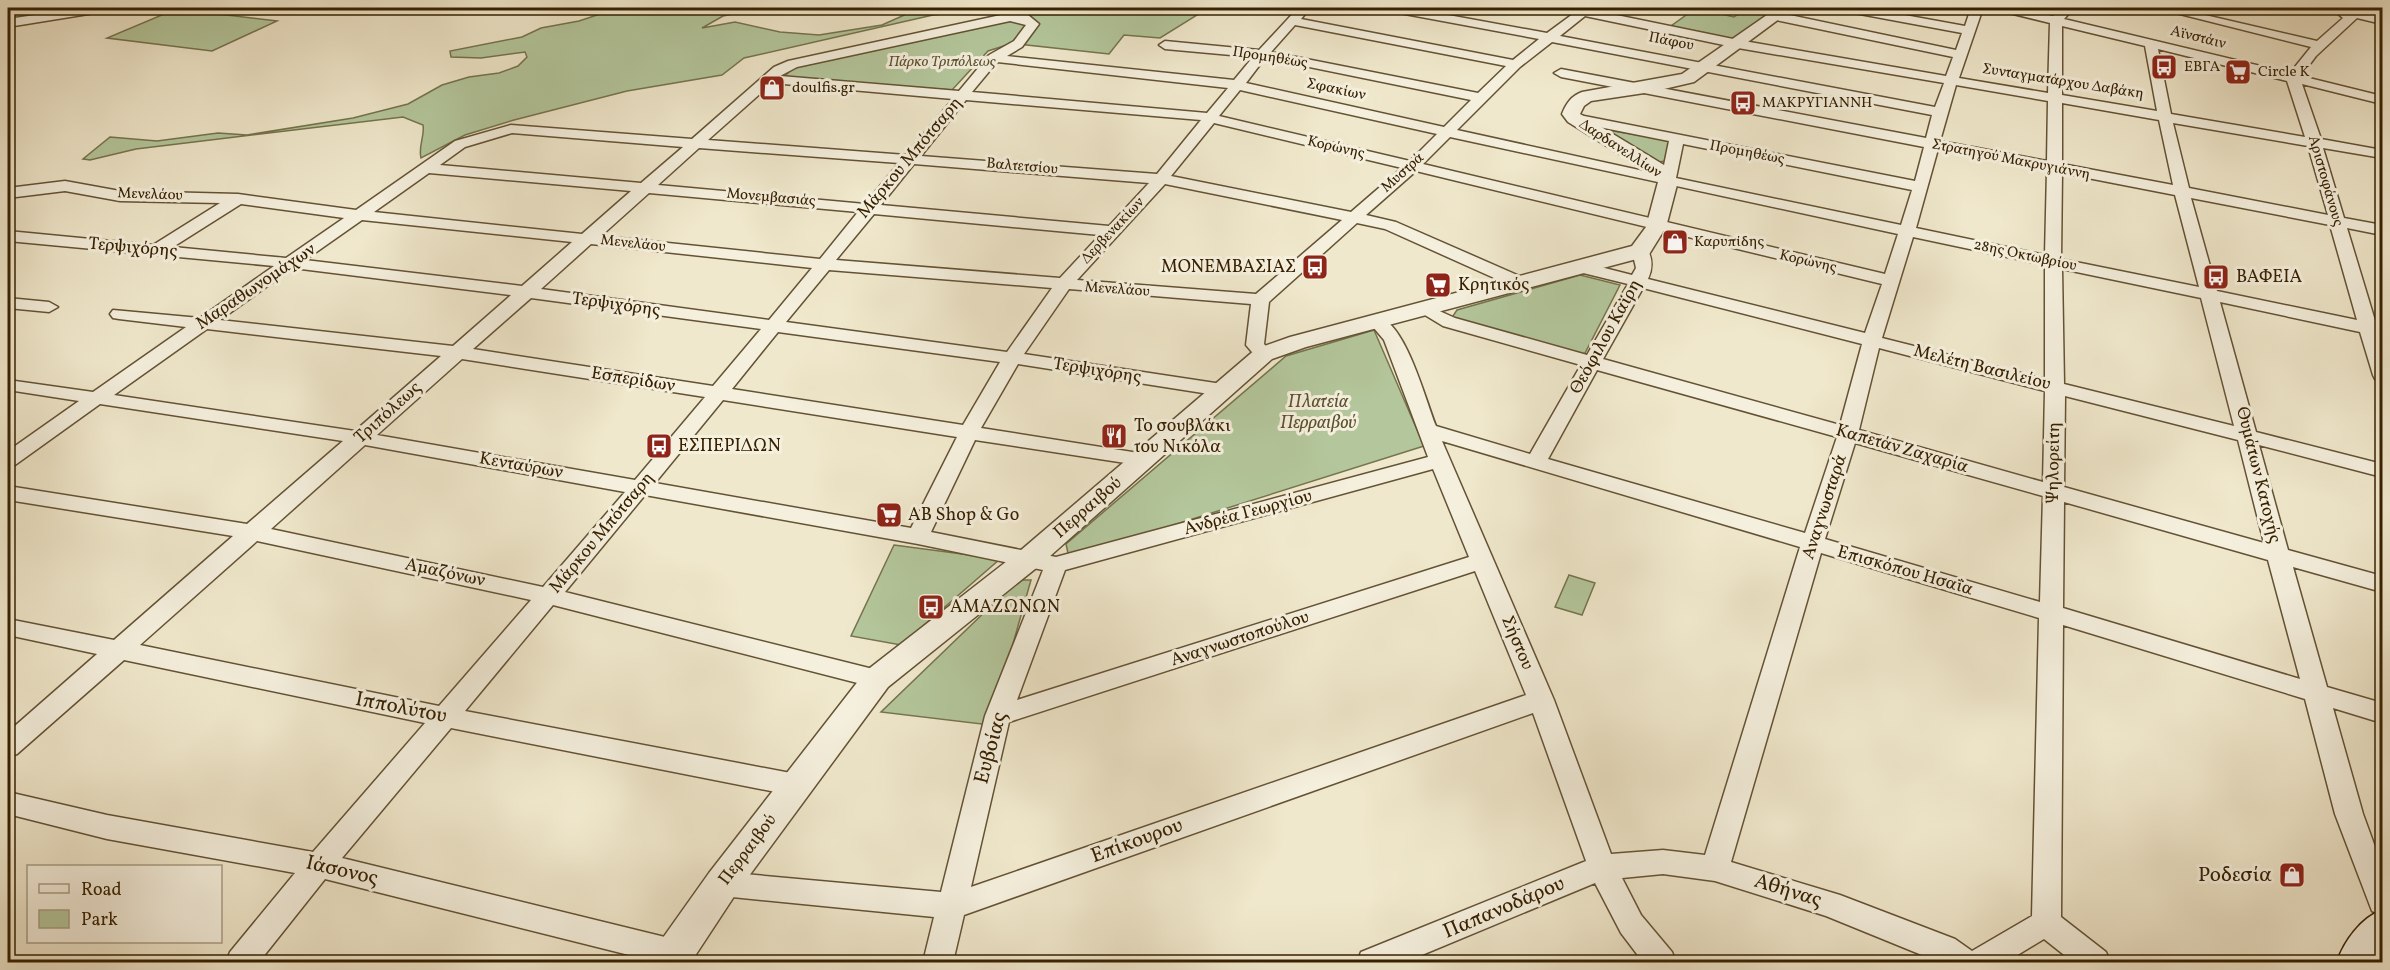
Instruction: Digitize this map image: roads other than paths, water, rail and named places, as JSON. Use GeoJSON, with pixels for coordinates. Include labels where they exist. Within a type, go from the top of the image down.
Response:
{"type":"FeatureCollection","features":[{"type":"Feature","properties":{"kind":"main road"},"geometry":{"type":"LineString","coordinates":[[2358,963],[2382,929]]}},
{"type":"Feature","properties":{"kind":"street"},"geometry":{"type":"LineString","coordinates":[[8,23],[101,8]]}},
{"type":"Feature","properties":{"kind":"street","name":"Δερβενακίων"},"geometry":{"type":"LineString","coordinates":[[918,537],[969,432],[1012,358],[1063,285],[1161,180],[1262,54],[1304,8]]}},
{"type":"Feature","properties":{"kind":"street","name":"Πάφου"},"geometry":{"type":"LineString","coordinates":[[1394,8],[1551,36],[1940,112]]}},
{"type":"Feature","properties":{"kind":"street"},"geometry":{"type":"LineString","coordinates":[[1465,20],[1472,8]]}},
{"type":"Feature","properties":{"kind":"street"},"geometry":{"type":"LineString","coordinates":[[1849,8],[1967,30]]}},
{"type":"Feature","properties":{"kind":"street","name":"Αναγνωσταρά"},"geometry":{"type":"LineString","coordinates":[[1715,869],[1848,433],[1872,341],[1921,187],[1940,112],[1953,81],[1967,30],[1977,8]]}},
{"type":"Feature","properties":{"kind":"street","name":"Αϊνστάιν"},"geometry":{"type":"LineString","coordinates":[[2005,8],[2062,14],[2151,44],[2382,100]]}},
{"type":"Feature","properties":{"kind":"street"},"geometry":{"type":"LineString","coordinates":[[2162,8],[2320,45]]}},
{"type":"Feature","properties":{"kind":"street"},"geometry":{"type":"LineString","coordinates":[[2326,8],[2340,9],[2382,20]]}},
{"type":"Feature","properties":{"kind":"street"},"geometry":{"type":"LineString","coordinates":[[2293,79],[2297,70],[2320,45],[2351,18],[2340,9]]}},
{"type":"Feature","properties":{"kind":"street","name":"Μυστρά"},"geometry":{"type":"LineString","coordinates":[[1260,300],[1413,166],[1515,64],[1585,10]]}},
{"type":"Feature","properties":{"kind":"street","name":"Συνταγματάρχου Δαβάκη"},"geometry":{"type":"LineString","coordinates":[[1585,10],[1738,44],[2382,154]]}},
{"type":"Feature","properties":{"kind":"street"},"geometry":{"type":"LineString","coordinates":[[1781,12],[1960,55]]}},
{"type":"Feature","properties":{"kind":"street","name":"Δαρδανελλίων"},"geometry":{"type":"LineString","coordinates":[[1668,181],[1657,169],[1574,118],[1571,114],[1579,99],[1640,87],[1675,83],[1707,66],[1781,12]]}},
{"type":"Feature","properties":{"kind":"street","name":"Ψηλορείτη"},"geometry":{"type":"LineString","coordinates":[[2046,923],[2054,491],[2055,97],[2062,14]]}},
{"type":"Feature","properties":{"kind":"street","name":"Τριπόλεως"},"geometry":{"type":"LineString","coordinates":[[8,747],[694,142],[779,70],[793,64],[1010,17],[1024,18],[1033,24]]}},
{"type":"Feature","properties":{"kind":"street"},"geometry":{"type":"LineString","coordinates":[[1292,21],[1515,64]]}},
{"type":"Feature","properties":{"kind":"street","name":"Μάρκου Μπότσαρη"},"geometry":{"type":"LineString","coordinates":[[241,963],[319,865],[641,487],[868,207],[994,58],[1018,44],[1033,24]]}},
{"type":"Feature","properties":{"kind":"street","name":"Θυμάτων Κατοχής"},"geometry":{"type":"LineString","coordinates":[[2151,44],[2163,115],[2182,192],[2278,554],[2349,814],[2382,902]]}},
{"type":"Feature","properties":{"kind":"street","name":"Προμηθέως"},"geometry":{"type":"LineString","coordinates":[[1164,45],[1262,54],[1481,98]]}},
{"type":"Feature","properties":{"kind":"street","name":"Σφακίων"},"geometry":{"type":"LineString","coordinates":[[994,58],[1238,85],[1668,181]]}},
{"type":"Feature","properties":{"kind":"street","name":"Στρατηγού Μακρυγιάννη"},"geometry":{"type":"LineString","coordinates":[[1561,73],[2382,230]]}},
{"type":"Feature","properties":{"kind":"street","name":"Κορώνης"},"geometry":{"type":"LineString","coordinates":[[769,79],[1212,118],[1656,227],[1892,281]]}},
{"type":"Feature","properties":{"kind":"street","name":"Αριστοφάνους"},"geometry":{"type":"LineString","coordinates":[[2293,79],[2314,141],[2336,222],[2376,330],[2382,375]]}},
{"type":"Feature","properties":{"kind":"street","name":"Προμηθέως"},"geometry":{"type":"LineString","coordinates":[[1574,118],[1921,187]]}},
{"type":"Feature","properties":{"kind":"street","name":"Βαλτετσίου"},"geometry":{"type":"LineString","coordinates":[[511,129],[910,158],[1161,180],[1356,216],[1390,225],[1518,282]]}},
{"type":"Feature","properties":{"kind":"street","name":"Μαραθωνομάχων"},"geometry":{"type":"LineString","coordinates":[[8,460],[467,140],[511,129]]}},
{"type":"Feature","properties":{"kind":"street"},"geometry":{"type":"LineString","coordinates":[[1640,251],[1656,227],[1677,140]]}},
{"type":"Feature","properties":{"kind":"street","name":"Μονεμβασιάς"},"geometry":{"type":"LineString","coordinates":[[429,168],[1112,231]]}},
{"type":"Feature","properties":{"kind":"street","name":"28ης Οκτωβρίου"},"geometry":{"type":"LineString","coordinates":[[1668,181],[2376,330]]}},
{"type":"Feature","properties":{"kind":"street","name":"Μενελάου"},"geometry":{"type":"LineString","coordinates":[[8,193],[66,186],[120,196],[238,199],[360,215],[823,264],[1260,300]]}},
{"type":"Feature","properties":{"kind":"street"},"geometry":{"type":"LineString","coordinates":[[156,250],[238,199]]}},
{"type":"Feature","properties":{"kind":"street","name":"Τερψιχόρης"},"geometry":{"type":"LineString","coordinates":[[8,236],[291,263],[526,292],[1012,358],[1222,390]]}},
{"type":"Feature","properties":{"kind":"street","name":"Περραιβού"},"geometry":{"type":"LineString","coordinates":[[671,958],[846,717],[877,679],[952,617],[1043,562],[1144,460],[1264,354],[1518,282],[1640,251]]}},
{"type":"Feature","properties":{"kind":"street","name":"Θεόφιλου Καϊρη"},"geometry":{"type":"LineString","coordinates":[[1536,461],[1638,281],[1644,268],[1640,251]]}},
{"type":"Feature","properties":{"kind":"street","name":"Μελέτη Βασιλείου"},"geometry":{"type":"LineString","coordinates":[[1581,267],[2382,470]]}},
{"type":"Feature","properties":{"kind":"street"},"geometry":{"type":"LineString","coordinates":[[1260,300],[1255,345],[1264,354]]}},
{"type":"Feature","properties":{"kind":"street"},"geometry":{"type":"LineString","coordinates":[[8,303],[49,307]]}},
{"type":"Feature","properties":{"kind":"street","name":"Καπετάν Ζαχαρία"},"geometry":{"type":"LineString","coordinates":[[1424,309],[1449,322],[2382,584]]}},
{"type":"Feature","properties":{"kind":"street","name":"Εσπερίδων"},"geometry":{"type":"LineString","coordinates":[[119,314],[456,352],[1144,460]]}},
{"type":"Feature","properties":{"kind":"street","name":"Σήστου"},"geometry":{"type":"LineString","coordinates":[[1377,321],[1393,338],[1427,430],[1541,700],[1602,867],[1631,924],[1661,963]]}},
{"type":"Feature","properties":{"kind":"street","name":"Κενταύρων"},"geometry":{"type":"LineString","coordinates":[[10,385],[361,438],[918,537],[1043,562]]}},
{"type":"Feature","properties":{"kind":"street","name":"Επισκόπου Ησαΐα"},"geometry":{"type":"LineString","coordinates":[[1427,430],[2317,692],[2382,714]]}},
{"type":"Feature","properties":{"kind":"street","name":"Ανδρέα Γεωργίου"},"geometry":{"type":"LineString","coordinates":[[1043,562],[1440,460]]}},
{"type":"Feature","properties":{"kind":"street","name":"Αμαζόνων"},"geometry":{"type":"LineString","coordinates":[[8,493],[251,532],[549,596],[877,679]]}},
{"type":"Feature","properties":{"kind":"street","name":"Αναγνωστοπούλου"},"geometry":{"type":"LineString","coordinates":[[998,716],[1481,561]]}},
{"type":"Feature","properties":{"kind":"street","name":"Ευβοίας"},"geometry":{"type":"LineString","coordinates":[[938,963],[998,716],[1043,562]]}},
{"type":"Feature","properties":{"kind":"street","name":"Ιππολύτου"},"geometry":{"type":"LineString","coordinates":[[8,627],[445,717],[796,785]]}},
{"type":"Feature","properties":{"kind":"street","name":"Επίκουρου"},"geometry":{"type":"LineString","coordinates":[[722,885],[952,906],[1541,700]]}},
{"type":"Feature","properties":{"kind":"street","name":"Ιάσονος"},"geometry":{"type":"LineString","coordinates":[[8,803],[107,827],[319,865],[671,958]]}},
{"type":"Feature","properties":{"kind":"street","name":"Αθήνας"},"geometry":{"type":"LineString","coordinates":[[1602,867],[1663,862],[1715,869],[1830,904],[1944,949],[1963,963]]}},
{"type":"Feature","properties":{"kind":"street","name":"Παπανοδάρου"},"geometry":{"type":"LineString","coordinates":[[1372,963],[1602,867]]}},
{"type":"Feature","properties":{"kind":"street"},"geometry":{"type":"LineString","coordinates":[[1980,963],[2046,923],[2095,963]]}},
{"type":"Feature","properties":{"kind":"place","name":"ΕΒΓΑ"},"geometry":{"type":"Point","coordinates":[2164,67]}},
{"type":"Feature","properties":{"kind":"place","name":"Circle K"},"geometry":{"type":"Point","coordinates":[2238,72]}},
{"type":"Feature","properties":{"kind":"place","name":"doulfis.gr"},"geometry":{"type":"Point","coordinates":[772,88]}},
{"type":"Feature","properties":{"kind":"place","name":"ΜΑΚΡΥΓΙΑΝΝΗ"},"geometry":{"type":"Point","coordinates":[1743,103]}},
{"type":"Feature","properties":{"kind":"place","name":"Καρυπίδης"},"geometry":{"type":"Point","coordinates":[1675,242]}},
{"type":"Feature","properties":{"kind":"place","name":"ΜΟΝΕΜΒΑΣΙΑΣ"},"geometry":{"type":"Point","coordinates":[1315,267]}},
{"type":"Feature","properties":{"kind":"place","name":"ΒΑΦΕΙΑ"},"geometry":{"type":"Point","coordinates":[2216,277]}},
{"type":"Feature","properties":{"kind":"place","name":"Κρητικός"},"geometry":{"type":"Point","coordinates":[1438,285]}},
{"type":"Feature","properties":{"kind":"place","name":"Το σουβλάκι του Νικόλα"},"geometry":{"type":"Point","coordinates":[1114,436]}},
{"type":"Feature","properties":{"kind":"place","name":"ΕΣΠΕΡΙΔΩΝ"},"geometry":{"type":"Point","coordinates":[659,446]}},
{"type":"Feature","properties":{"kind":"place","name":"AB Shop & Go"},"geometry":{"type":"Point","coordinates":[889,515]}},
{"type":"Feature","properties":{"kind":"place","name":"ΑΜΑΖΩΝΩΝ"},"geometry":{"type":"Point","coordinates":[931,607]}},
{"type":"Feature","properties":{"kind":"place","name":"Ροδεσία"},"geometry":{"type":"Point","coordinates":[2292,875]}},
{"type":"Feature","properties":{"kind":"park label","name":"Πάρκο Τριπόλεως"},"geometry":{"type":"Point","coordinates":[942,62]}},
{"type":"Feature","properties":{"kind":"park label","name":"Πλατεία Περραιβού"},"geometry":{"type":"Point","coordinates":[1318,412]}}]}
